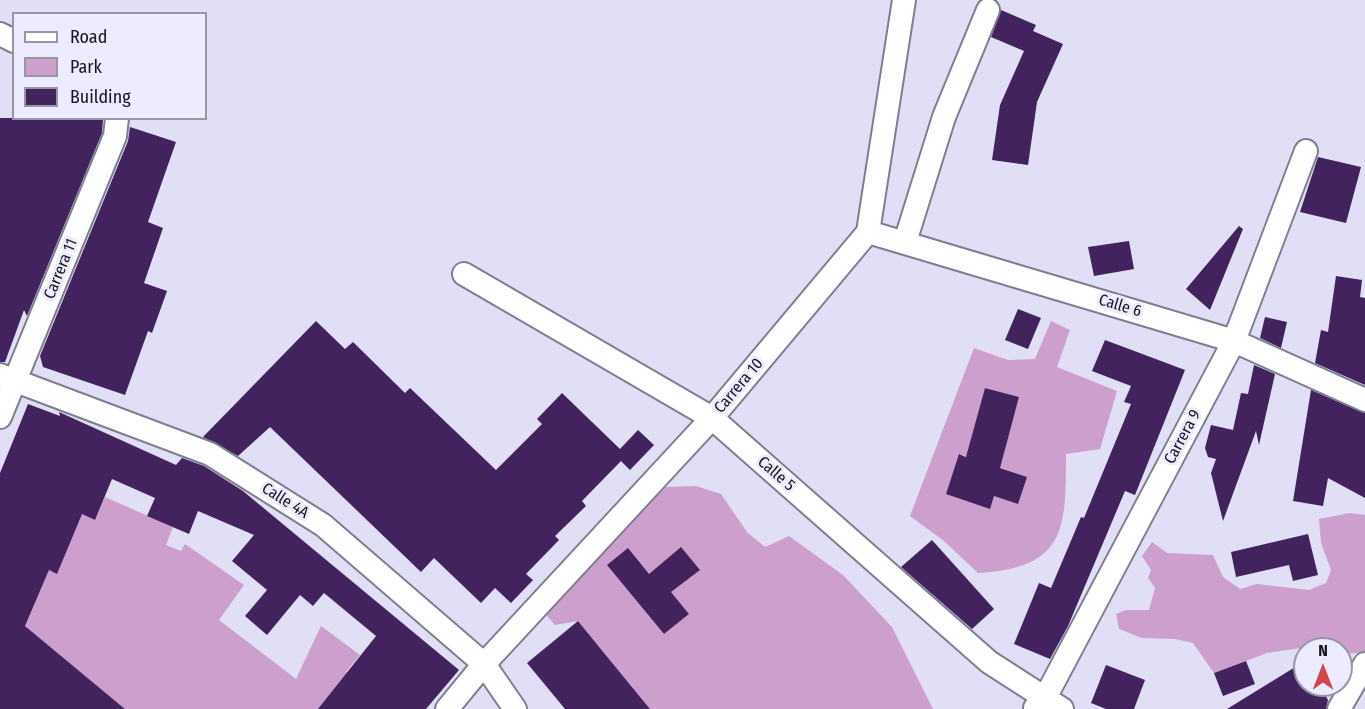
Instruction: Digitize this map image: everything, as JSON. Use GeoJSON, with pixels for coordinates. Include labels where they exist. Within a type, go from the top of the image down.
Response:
{"type":"FeatureCollection","features":[{"type":"Feature","properties":{"kind":"street"},"geometry":{"type":"LineString","coordinates":[[868,232],[904,0]]}},
{"type":"Feature","properties":{"kind":"street"},"geometry":{"type":"LineString","coordinates":[[905,242],[944,117],[988,10]]}},
{"type":"Feature","properties":{"kind":"street","name":"Carrera 11"},"geometry":{"type":"LineString","coordinates":[[0,417],[7,378],[115,136],[117,120]]}},
{"type":"Feature","properties":{"kind":"street","name":"Carrera 9"},"geometry":{"type":"LineString","coordinates":[[1047,705],[1234,341],[1306,151]]}},
{"type":"Feature","properties":{"kind":"street","name":"Calle 6"},"geometry":{"type":"LineString","coordinates":[[868,232],[1234,341],[1365,400]]}},
{"type":"Feature","properties":{"kind":"street","name":"Carrera 10"},"geometry":{"type":"LineString","coordinates":[[447,709],[484,664],[711,418],[868,232]]}},
{"type":"Feature","properties":{"kind":"street","name":"Calle 5"},"geometry":{"type":"LineString","coordinates":[[464,274],[711,418],[989,662],[1047,705]]}},
{"type":"Feature","properties":{"kind":"street","name":"Calle 4A"},"geometry":{"type":"LineString","coordinates":[[7,378],[210,454],[323,525],[484,664],[514,709]]}},
{"type":"Feature","properties":{"kind":"street"},"geometry":{"type":"LineString","coordinates":[[1339,709],[1365,664]]}},
{"type":"Feature","properties":{"kind":"green space"},"geometry":{"type":"Polygon","coordinates":[[[1051,321],[1070,330],[1057,367],[1117,391],[1100,449],[1066,454],[1065,504],[1055,540],[1045,553],[1029,563],[1007,570],[978,573],[944,541],[910,516],[974,348],[1008,360],[1035,359],[1051,321]],[[985,388],[1007,440],[1019,397],[985,388]],[[960,454],[946,494],[994,496],[1027,477],[960,454]]]}},
{"type":"Feature","properties":{"kind":"green space"},"geometry":{"type":"Polygon","coordinates":[[[696,486],[721,494],[747,532],[765,547],[789,536],[843,575],[892,627],[933,709],[650,709],[578,621],[555,625],[543,611],[624,525],[666,487],[696,486]],[[681,548],[649,574],[608,565],[664,634],[689,614],[671,592],[699,569],[681,548]]]}},
{"type":"Feature","properties":{"kind":"green space"},"geometry":{"type":"Polygon","coordinates":[[[105,497],[173,527],[166,545],[181,551],[185,544],[244,585],[219,620],[296,679],[321,626],[360,655],[346,672],[374,695],[318,709],[125,709],[25,626],[49,570],[57,573],[80,513],[95,520],[105,497]]]}},
{"type":"Feature","properties":{"kind":"green space"},"geometry":{"type":"Polygon","coordinates":[[[1350,513],[1365,515],[1365,658],[1359,653],[1353,653],[1353,637],[1293,637],[1293,649],[1267,653],[1214,673],[1193,643],[1175,639],[1142,638],[1119,629],[1116,614],[1126,610],[1149,610],[1155,588],[1148,578],[1151,570],[1142,556],[1152,542],[1167,553],[1213,555],[1223,577],[1240,589],[1257,584],[1309,590],[1326,583],[1331,570],[1321,543],[1319,519],[1350,513]]]}},
{"type":"Feature","properties":{"kind":"building"},"geometry":{"type":"Polygon","coordinates":[[[1001,10],[1036,25],[1033,31],[1063,44],[1037,102],[1028,165],[992,160],[1000,105],[1024,51],[991,37],[1001,10]]]}},
{"type":"Feature","properties":{"kind":"building"},"geometry":{"type":"Polygon","coordinates":[[[0,118],[103,120],[102,133],[27,316],[24,310],[5,362],[0,362],[0,118]]]}},
{"type":"Feature","properties":{"kind":"building"},"geometry":{"type":"Polygon","coordinates":[[[130,127],[176,142],[148,222],[163,228],[144,283],[167,291],[152,333],[148,331],[125,395],[43,367],[40,356],[128,141],[130,127]]]}},
{"type":"Feature","properties":{"kind":"building"},"geometry":{"type":"Polygon","coordinates":[[[1318,157],[1361,167],[1346,223],[1300,212],[1318,157]]]}},
{"type":"Feature","properties":{"kind":"building"},"geometry":{"type":"Polygon","coordinates":[[[1239,226],[1243,229],[1210,310],[1186,289],[1239,226]]]}},
{"type":"Feature","properties":{"kind":"building"},"geometry":{"type":"Polygon","coordinates":[[[1129,241],[1134,269],[1094,276],[1088,247],[1129,241]]]}},
{"type":"Feature","properties":{"kind":"building"},"geometry":{"type":"Polygon","coordinates":[[[1336,276],[1362,280],[1360,297],[1365,298],[1365,385],[1315,363],[1321,330],[1328,332],[1336,276]]]}},
{"type":"Feature","properties":{"kind":"building"},"geometry":{"type":"Polygon","coordinates":[[[1018,309],[1041,318],[1028,349],[1005,340],[1018,309]]]}},
{"type":"Feature","properties":{"kind":"building"},"geometry":{"type":"Polygon","coordinates":[[[1265,317],[1287,322],[1281,348],[1260,338],[1265,317]]]}},
{"type":"Feature","properties":{"kind":"building"},"geometry":{"type":"Polygon","coordinates":[[[316,321],[345,349],[353,342],[405,393],[410,388],[496,470],[542,424],[537,419],[562,393],[620,449],[638,430],[654,445],[630,470],[621,461],[582,501],[586,506],[555,536],[559,540],[526,574],[533,580],[511,603],[495,588],[481,603],[434,558],[421,572],[270,427],[238,456],[203,437],[316,321]]]}},
{"type":"Feature","properties":{"kind":"building"},"geometry":{"type":"Polygon","coordinates":[[[1105,340],[1185,370],[1135,495],[1125,491],[1068,626],[1050,659],[1014,644],[1039,583],[1051,588],[1081,517],[1084,518],[1131,404],[1124,402],[1131,386],[1092,371],[1105,340]]]}},
{"type":"Feature","properties":{"kind":"building"},"geometry":{"type":"Polygon","coordinates":[[[1254,365],[1275,374],[1259,445],[1256,431],[1223,521],[1211,473],[1216,459],[1208,457],[1205,448],[1211,425],[1233,430],[1241,393],[1248,394],[1254,365]]]}},
{"type":"Feature","properties":{"kind":"building"},"geometry":{"type":"Polygon","coordinates":[[[985,388],[1019,397],[1000,468],[1027,477],[1018,504],[994,496],[990,509],[946,494],[959,454],[966,457],[985,388]]]}},
{"type":"Feature","properties":{"kind":"building"},"geometry":{"type":"Polygon","coordinates":[[[1311,390],[1365,413],[1365,498],[1328,478],[1323,506],[1293,501],[1311,390]]]}},
{"type":"Feature","properties":{"kind":"building"},"geometry":{"type":"Polygon","coordinates":[[[28,404],[60,416],[59,412],[176,465],[182,458],[204,466],[243,491],[459,670],[426,709],[318,709],[376,636],[324,593],[313,606],[300,595],[267,635],[245,616],[267,590],[232,561],[254,535],[198,511],[189,534],[147,516],[155,498],[112,479],[95,520],[82,514],[57,574],[49,570],[25,626],[125,709],[0,709],[0,473],[28,404]]]}},
{"type":"Feature","properties":{"kind":"building"},"geometry":{"type":"Polygon","coordinates":[[[1308,534],[1318,575],[1293,581],[1289,565],[1236,577],[1231,552],[1308,534]]]}},
{"type":"Feature","properties":{"kind":"building"},"geometry":{"type":"Polygon","coordinates":[[[932,540],[994,609],[972,629],[901,567],[932,540]]]}},
{"type":"Feature","properties":{"kind":"building"},"geometry":{"type":"Polygon","coordinates":[[[681,547],[700,570],[671,592],[689,614],[664,634],[607,565],[628,548],[649,574],[681,547]]]}},
{"type":"Feature","properties":{"kind":"building"},"geometry":{"type":"Polygon","coordinates":[[[578,621],[650,709],[565,709],[527,663],[578,621]]]}},
{"type":"Feature","properties":{"kind":"building"},"geometry":{"type":"Polygon","coordinates":[[[1246,661],[1255,684],[1223,696],[1214,673],[1246,661]]]}},
{"type":"Feature","properties":{"kind":"building"},"geometry":{"type":"Polygon","coordinates":[[[1106,665],[1145,680],[1134,709],[1106,709],[1091,703],[1106,665]]]}},
{"type":"Feature","properties":{"kind":"building"},"geometry":{"type":"Polygon","coordinates":[[[1293,668],[1293,697],[1326,697],[1328,700],[1326,709],[1227,709],[1293,668]]]}}]}
